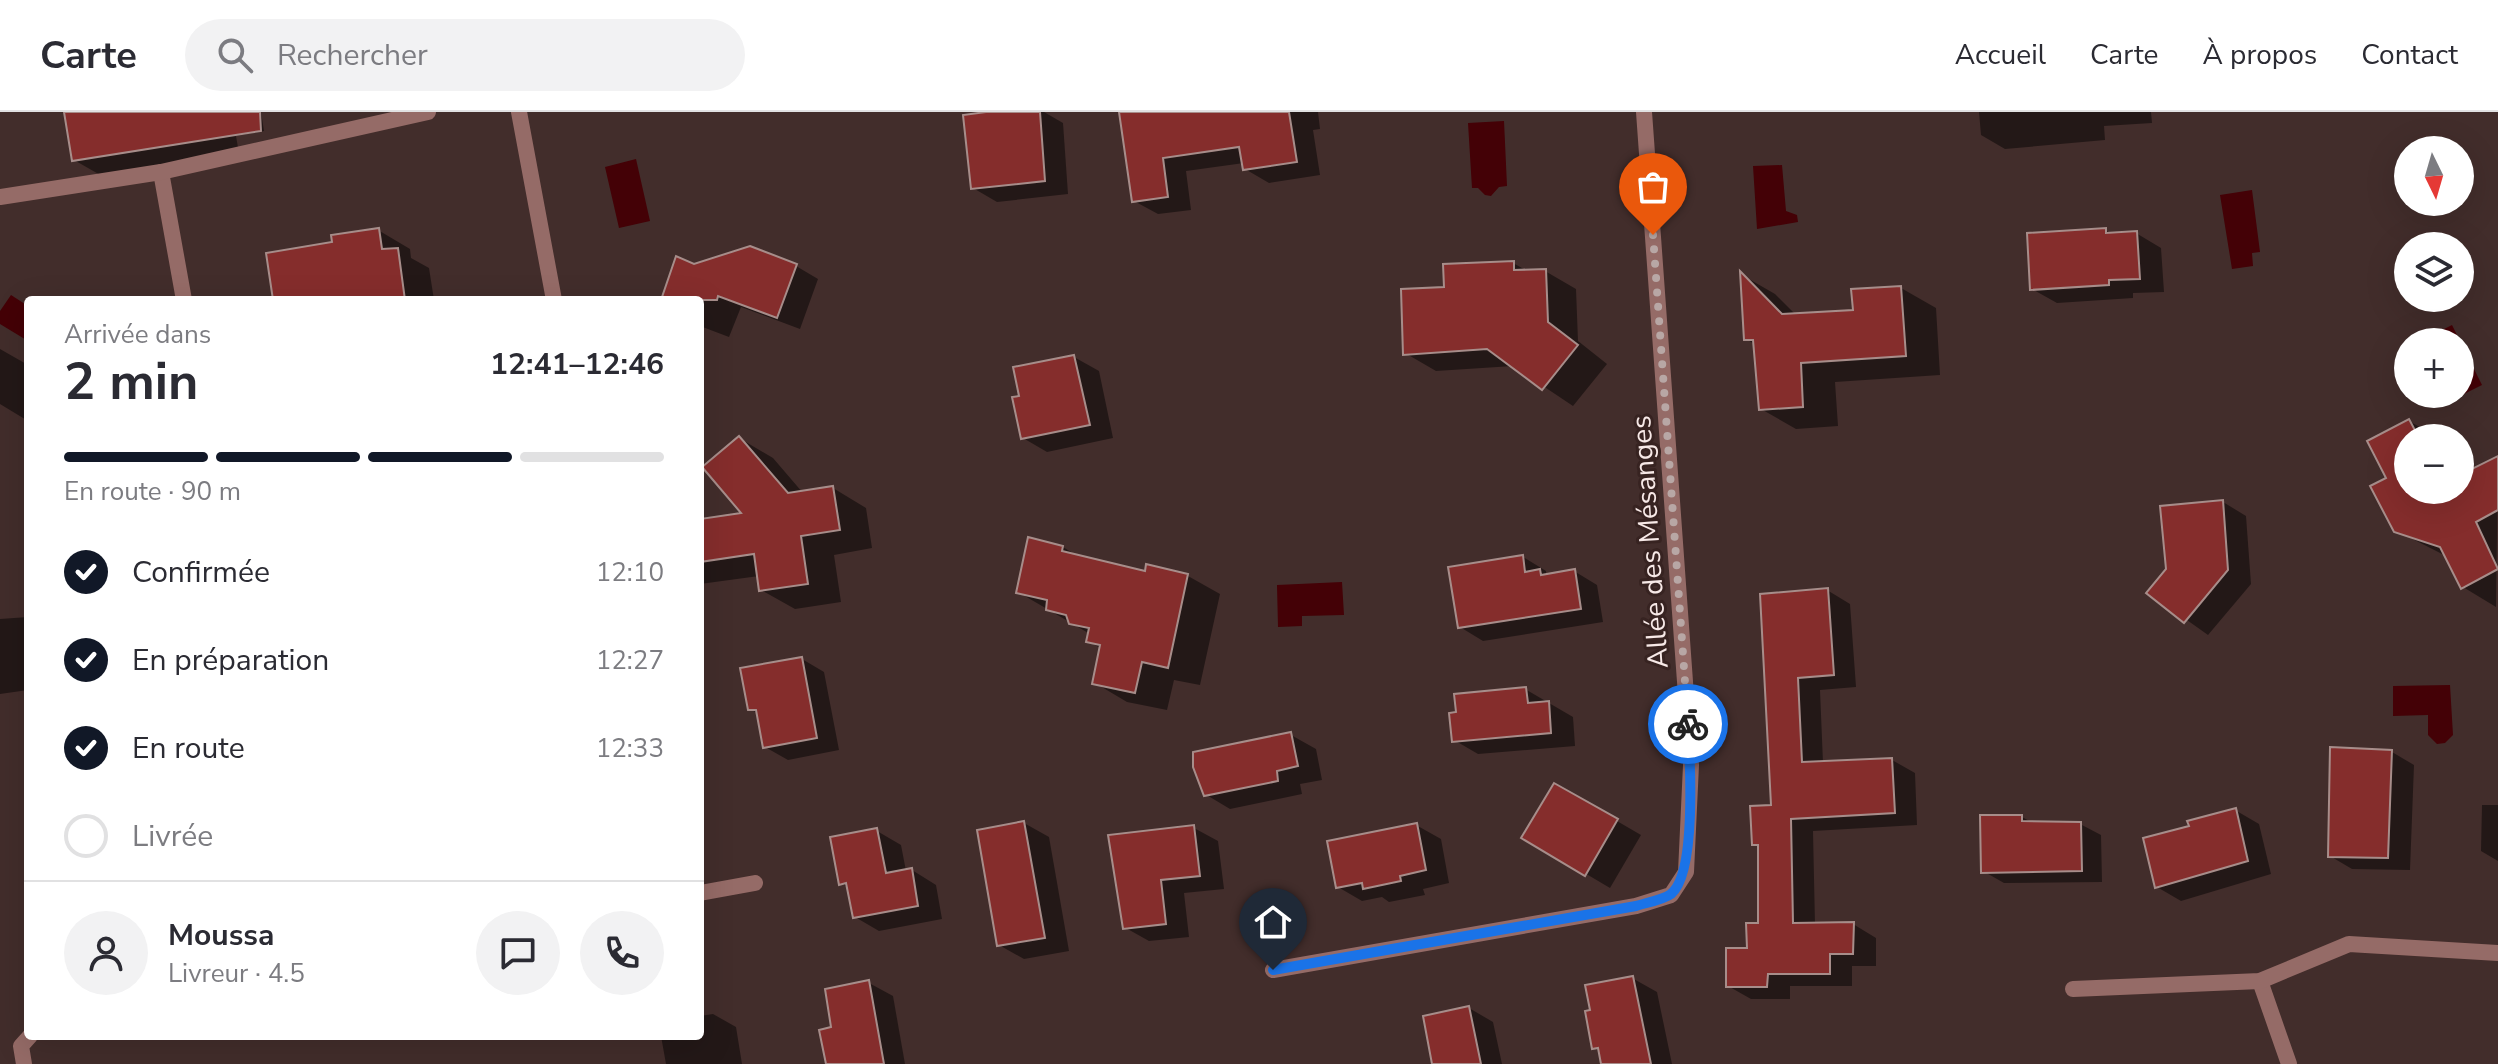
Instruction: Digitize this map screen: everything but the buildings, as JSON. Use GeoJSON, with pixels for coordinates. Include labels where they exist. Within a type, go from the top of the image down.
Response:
{"type":"FeatureCollection","features":[{"type":"Feature","properties":{"kind":"street"},"geometry":{"type":"LineString","coordinates":[[0,197],[161,172],[428,112]]}},
{"type":"Feature","properties":{"kind":"street"},"geometry":{"type":"LineString","coordinates":[[519,112],[553,296]]}},
{"type":"Feature","properties":{"kind":"street","name":"Allée des Mésanges"},"geometry":{"type":"LineString","coordinates":[[1273,970],[1636,906],[1671,895],[1686,872],[1691,765],[1644,112]]}},
{"type":"Feature","properties":{"kind":"street"},"geometry":{"type":"LineString","coordinates":[[161,172],[183,296]]}},
{"type":"Feature","properties":{"kind":"street"},"geometry":{"type":"LineString","coordinates":[[704,892],[755,883]]}},
{"type":"Feature","properties":{"kind":"street"},"geometry":{"type":"LineString","coordinates":[[2073,989],[2260,981],[2349,944],[2498,953]]}},
{"type":"Feature","properties":{"kind":"street"},"geometry":{"type":"LineString","coordinates":[[2260,981],[2289,1064]]}},
{"type":"Feature","properties":{"kind":"street"},"geometry":{"type":"LineString","coordinates":[[24,1064],[21,1046],[26,1040]]}},
{"type":"Feature","properties":{"kind":"shaded area"},"geometry":{"type":"Polygon","coordinates":[[[1504,121],[1507,186],[1499,187],[1491,196],[1485,195],[1478,188],[1472,188],[1468,123],[1504,121]]]}},
{"type":"Feature","properties":{"kind":"shaded area"},"geometry":{"type":"Polygon","coordinates":[[[636,159],[650,221],[619,228],[605,167],[636,159]]]}},
{"type":"Feature","properties":{"kind":"shaded area"},"geometry":{"type":"Polygon","coordinates":[[[1782,165],[1786,211],[1797,215],[1798,222],[1757,229],[1753,166],[1782,165]]]}},
{"type":"Feature","properties":{"kind":"shaded area"},"geometry":{"type":"Polygon","coordinates":[[[2252,190],[2260,252],[2252,253],[2253,266],[2232,269],[2220,195],[2252,190]]]}},
{"type":"Feature","properties":{"kind":"shaded area"},"geometry":{"type":"Polygon","coordinates":[[[11,295],[24,303],[24,339],[0,324],[0,311],[11,295]]]}},
{"type":"Feature","properties":{"kind":"shaded area"},"geometry":{"type":"Polygon","coordinates":[[[2474,369],[2482,385],[2474,389],[2474,369]]]}},
{"type":"Feature","properties":{"kind":"shaded area"},"geometry":{"type":"Polygon","coordinates":[[[1342,582],[1344,615],[1302,616],[1302,626],[1278,627],[1277,585],[1342,582]]]}},
{"type":"Feature","properties":{"kind":"shaded area"},"geometry":{"type":"Polygon","coordinates":[[[2450,685],[2453,735],[2445,743],[2437,744],[2428,735],[2428,715],[2393,716],[2393,686],[2450,685]]]}},
{"type":"Feature","properties":{"kind":"way so far"},"geometry":{"type":"LineString","coordinates":[[1653,235],[1688,724]]}},
{"type":"Feature","properties":{"kind":"route"},"geometry":{"type":"LineString","coordinates":[[1273,970],[1636,906],[1671,895],[1686,872],[1691,765],[1688,724]]}}]}
